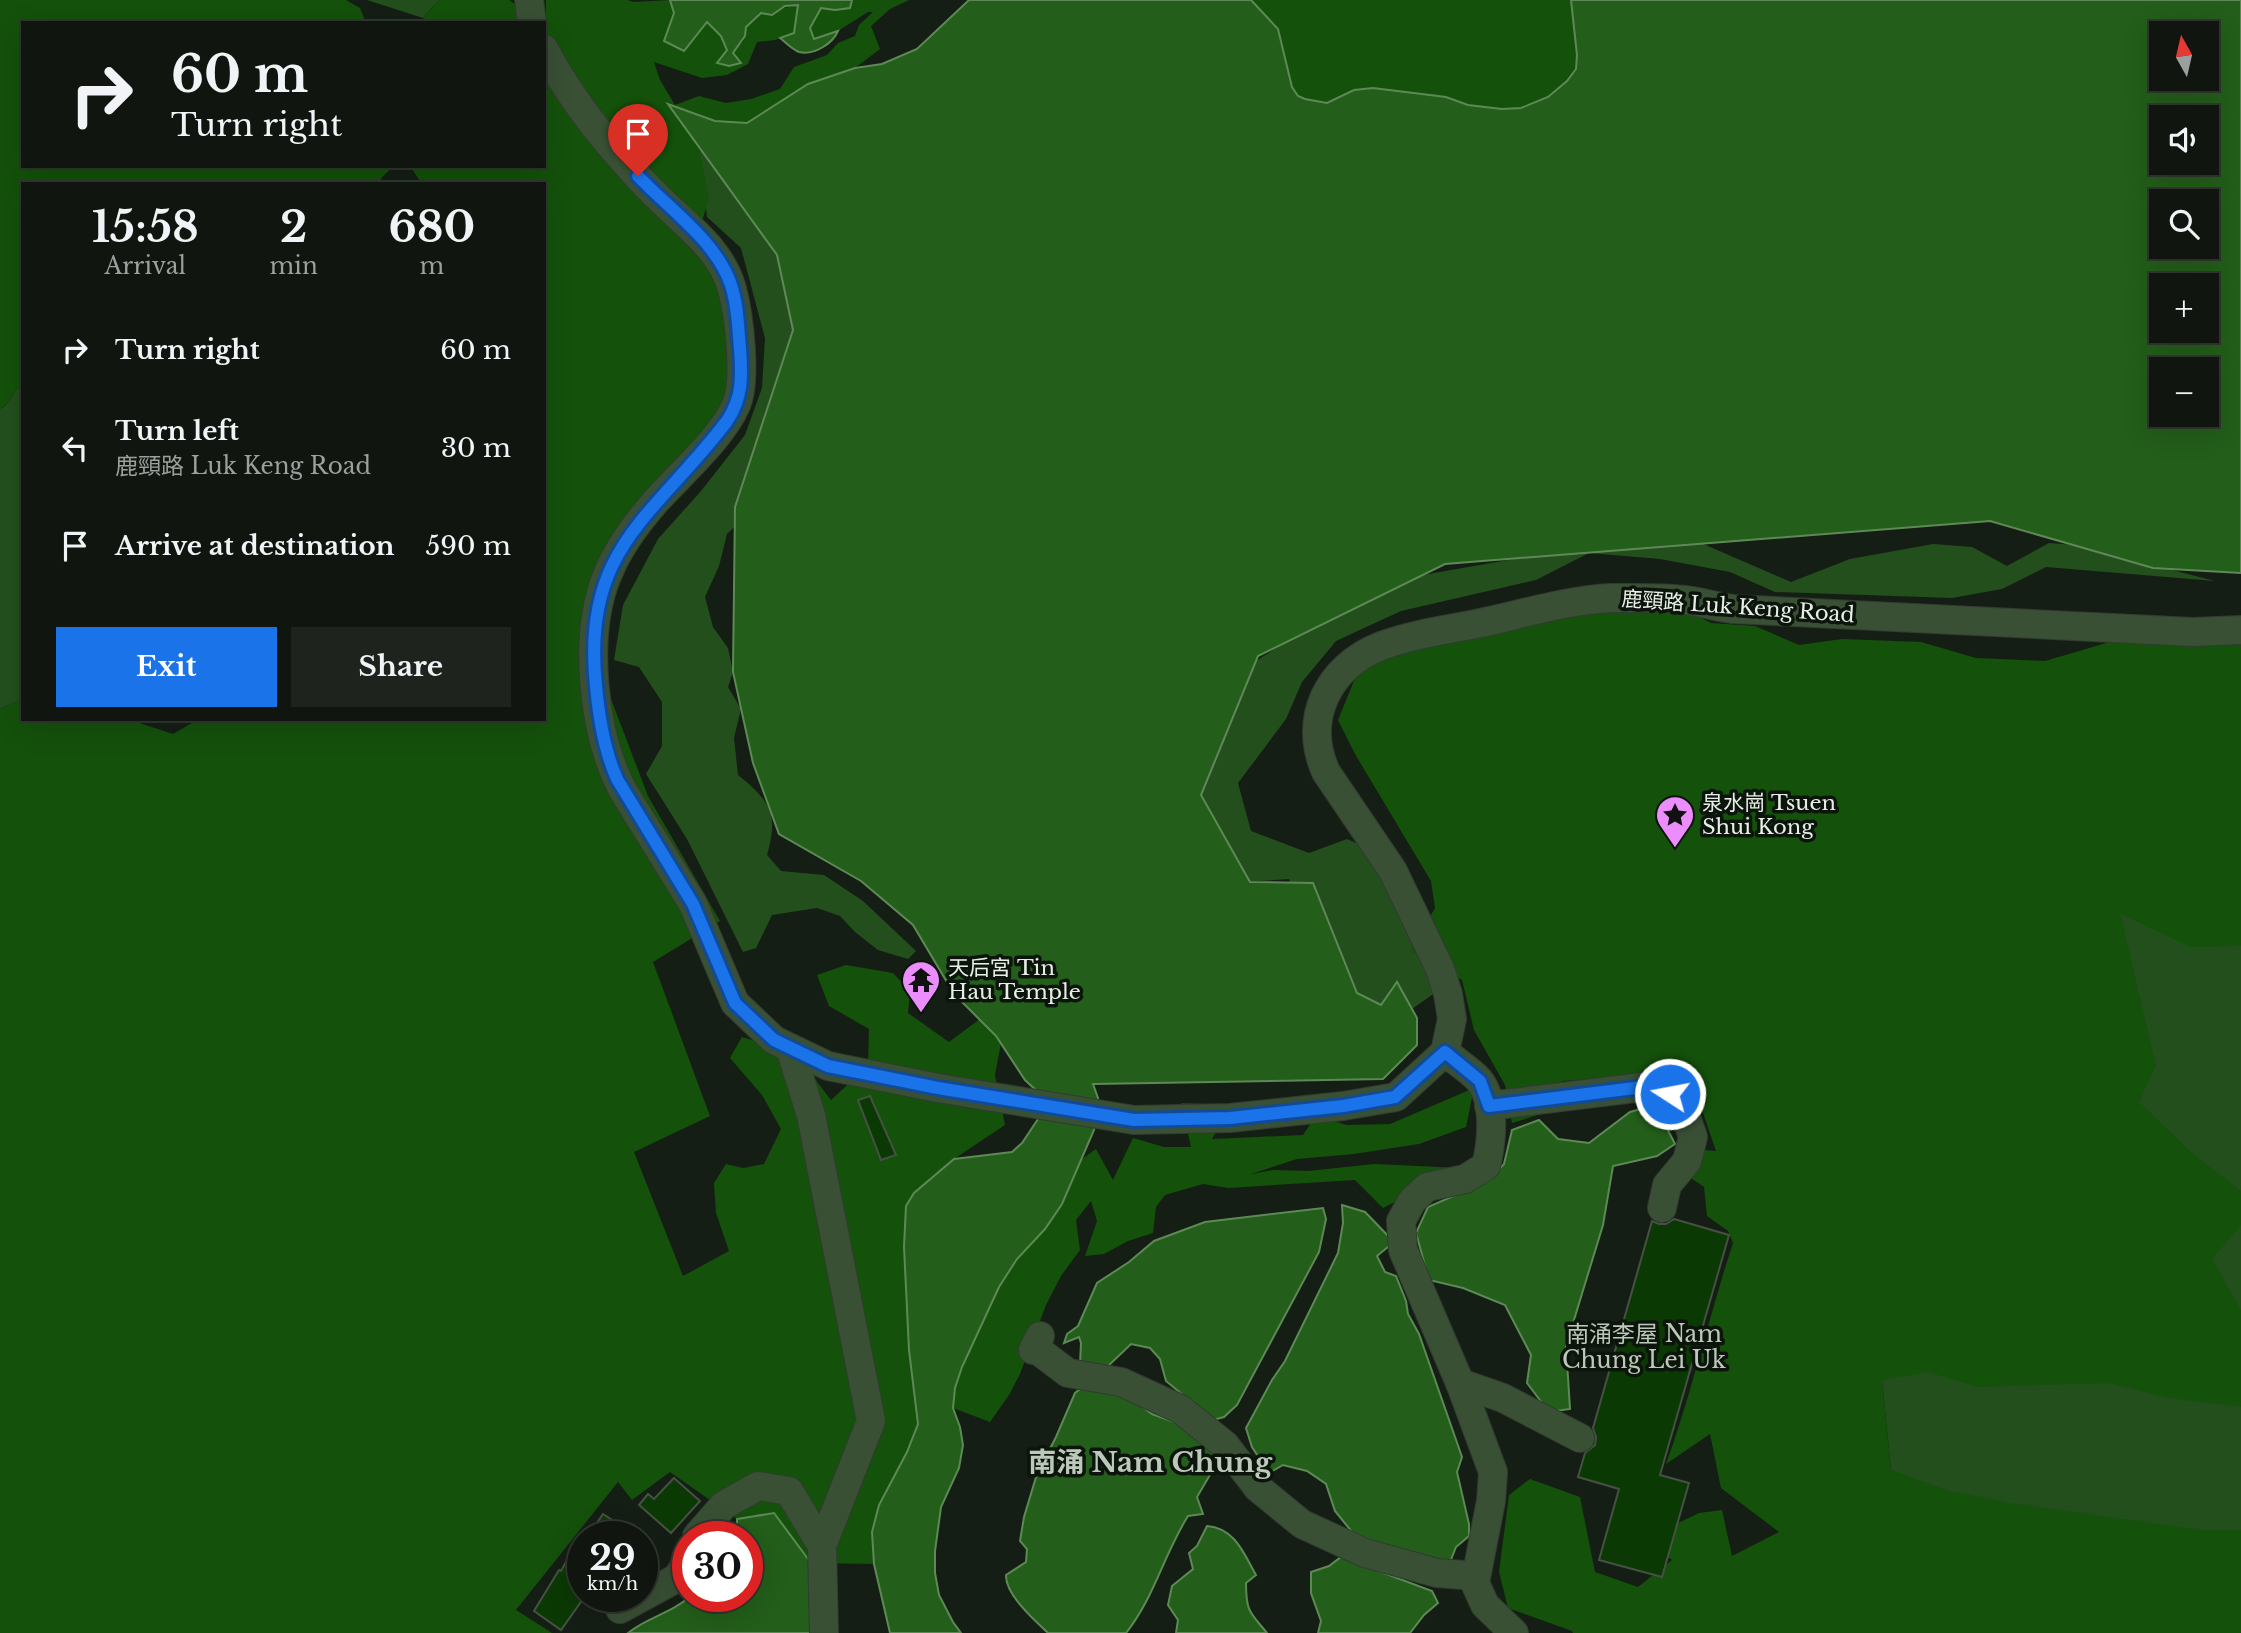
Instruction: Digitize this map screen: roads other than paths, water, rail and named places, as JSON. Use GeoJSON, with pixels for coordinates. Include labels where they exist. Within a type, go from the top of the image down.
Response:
{"type":"FeatureCollection","features":[{"type":"Feature","properties":{"kind":"street"},"geometry":{"type":"LineString","coordinates":[[529,0],[532,21]]}},
{"type":"Feature","properties":{"kind":"street"},"geometry":{"type":"LineString","coordinates":[[546,52],[576,103],[612,148],[712,250],[728,277],[734,296],[742,377],[737,405],[712,439],[640,521],[610,567],[597,610],[594,637],[595,679],[601,726],[613,770],[629,801],[693,904],[735,1003],[774,1040],[828,1066],[938,1088],[1134,1120],[1230,1118],[1343,1106],[1395,1097],[1445,1052],[1480,1081],[1489,1106],[1492,1143],[1486,1166],[1465,1179],[1427,1187],[1412,1200],[1401,1221],[1403,1250],[1460,1383],[1493,1472],[1491,1501],[1475,1583],[1485,1605],[1514,1633]]}},
{"type":"Feature","properties":{"kind":"street","name":"鹿頸路 Luk Keng Road"},"geometry":{"type":"LineString","coordinates":[[1445,1052],[1452,1019],[1440,969],[1393,872],[1326,772],[1317,743],[1317,717],[1329,689],[1345,670],[1371,651],[1405,639],[1584,601],[1613,598],[1685,600],[1733,608],[2193,632],[2241,630]]}},
{"type":"Feature","properties":{"kind":"street"},"geometry":{"type":"LineString","coordinates":[[790,1048],[811,1115],[871,1421],[821,1546],[824,1633]]}},
{"type":"Feature","properties":{"kind":"street"},"geometry":{"type":"LineString","coordinates":[[1489,1106],[1651,1086],[1670,1094],[1686,1117],[1693,1137],[1687,1161],[1667,1185],[1662,1208]]}},
{"type":"Feature","properties":{"kind":"street"},"geometry":{"type":"LineString","coordinates":[[1040,1336],[1033,1350],[1039,1351],[1068,1373],[1121,1382],[1180,1409],[1225,1445],[1258,1489],[1302,1524],[1365,1553],[1437,1573],[1476,1576]]}},
{"type":"Feature","properties":{"kind":"street"},"geometry":{"type":"LineString","coordinates":[[1460,1383],[1503,1398],[1580,1438]]}},
{"type":"Feature","properties":{"kind":"street"},"geometry":{"type":"LineString","coordinates":[[710,1521],[724,1505],[758,1486],[789,1491],[821,1546]]}},
{"type":"Feature","properties":{"kind":"place","name":"泉水崗 Tsuen Shui Kong"},"geometry":{"type":"Point","coordinates":[1675,849]}},
{"type":"Feature","properties":{"kind":"place","name":"天后宮 Tin Hau Temple"},"geometry":{"type":"Point","coordinates":[921,1014]}},
{"type":"Feature","properties":{"kind":"district","name":"南涌李屋 Nam Chung Lei Uk"},"geometry":{"type":"Point","coordinates":[1644,1347]}},
{"type":"Feature","properties":{"kind":"district","name":"南涌 Nam Chung"},"geometry":{"type":"Point","coordinates":[1150,1462]}}]}
